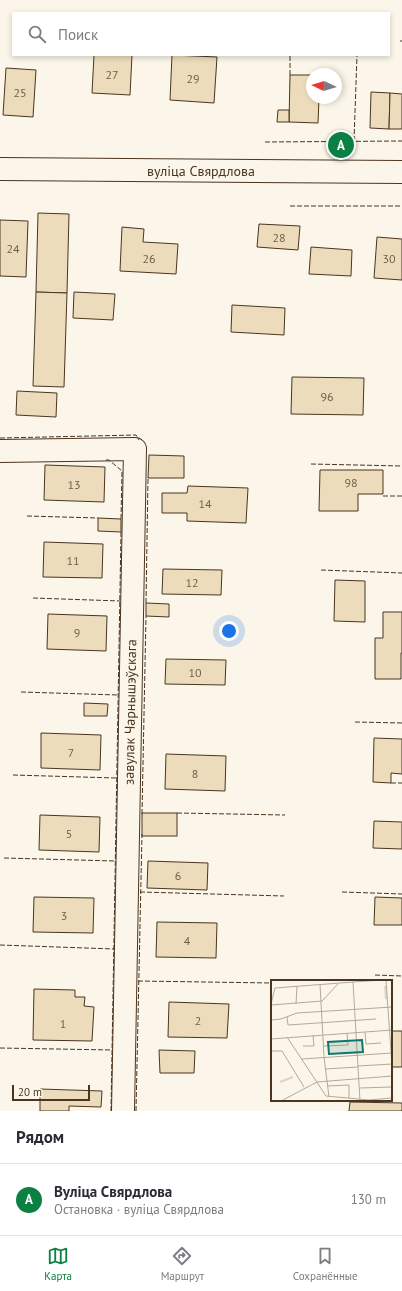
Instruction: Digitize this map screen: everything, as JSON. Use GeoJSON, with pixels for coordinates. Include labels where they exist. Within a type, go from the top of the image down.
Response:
{"type":"FeatureCollection","features":[{"type":"Feature","properties":{"kind":"street","name":"вуліца Свярдлова"},"geometry":{"type":"LineString","coordinates":[[0,169],[402,172]]}},
{"type":"Feature","properties":{"kind":"street","name":"завулак Чарнышэўскага"},"geometry":{"type":"LineString","coordinates":[[0,451],[135,449],[123,1111]]}},
{"type":"Feature","properties":{"kind":"building"},"geometry":{"type":"Polygon","coordinates":[[[94,56],[132,56],[130,95],[92,93],[94,56]]]}},
{"type":"Feature","properties":{"kind":"building"},"geometry":{"type":"Polygon","coordinates":[[[172,56],[217,57],[214,103],[170,100],[172,56]]]}},
{"type":"Feature","properties":{"kind":"building"},"geometry":{"type":"Polygon","coordinates":[[[6,68],[36,70],[33,117],[3,115],[6,68]]]}},
{"type":"Feature","properties":{"kind":"building"},"geometry":{"type":"Polygon","coordinates":[[[290,75],[306,75],[306,104],[319,104],[318,123],[289,122],[290,75]]]}},
{"type":"Feature","properties":{"kind":"building"},"geometry":{"type":"Polygon","coordinates":[[[371,92],[390,93],[389,129],[370,128],[371,92]]]}},
{"type":"Feature","properties":{"kind":"building"},"geometry":{"type":"Polygon","coordinates":[[[390,93],[402,94],[402,129],[389,129],[390,93]]]}},
{"type":"Feature","properties":{"kind":"building"},"geometry":{"type":"Polygon","coordinates":[[[278,110],[289,110],[289,122],[277,122],[278,110]]]}},
{"type":"Feature","properties":{"kind":"building"},"geometry":{"type":"Polygon","coordinates":[[[38,213],[69,214],[67,293],[36,292],[38,213]]]}},
{"type":"Feature","properties":{"kind":"building"},"geometry":{"type":"Polygon","coordinates":[[[0,220],[28,221],[26,277],[0,276],[0,220]]]}},
{"type":"Feature","properties":{"kind":"building"},"geometry":{"type":"Polygon","coordinates":[[[259,224],[300,226],[298,250],[257,247],[259,224]]]}},
{"type":"Feature","properties":{"kind":"building"},"geometry":{"type":"Polygon","coordinates":[[[122,227],[144,229],[143,242],[178,244],[176,274],[120,271],[122,227]]]}},
{"type":"Feature","properties":{"kind":"building"},"geometry":{"type":"Polygon","coordinates":[[[377,237],[402,239],[402,280],[374,278],[377,237]]]}},
{"type":"Feature","properties":{"kind":"building"},"geometry":{"type":"Polygon","coordinates":[[[311,247],[352,250],[351,276],[309,274],[311,247]]]}},
{"type":"Feature","properties":{"kind":"building"},"geometry":{"type":"Polygon","coordinates":[[[36,292],[67,293],[64,387],[33,386],[36,292]]]}},
{"type":"Feature","properties":{"kind":"building"},"geometry":{"type":"Polygon","coordinates":[[[74,292],[115,294],[113,320],[73,318],[74,292]]]}},
{"type":"Feature","properties":{"kind":"building"},"geometry":{"type":"Polygon","coordinates":[[[232,305],[285,308],[284,335],[231,332],[232,305]]]}},
{"type":"Feature","properties":{"kind":"building"},"geometry":{"type":"Polygon","coordinates":[[[292,377],[364,378],[363,415],[291,414],[292,377]]]}},
{"type":"Feature","properties":{"kind":"building"},"geometry":{"type":"Polygon","coordinates":[[[17,391],[57,393],[56,417],[16,415],[17,391]]]}},
{"type":"Feature","properties":{"kind":"building"},"geometry":{"type":"Polygon","coordinates":[[[149,455],[184,456],[184,478],[148,478],[149,455]]]}},
{"type":"Feature","properties":{"kind":"building"},"geometry":{"type":"Polygon","coordinates":[[[45,465],[105,467],[104,502],[44,500],[45,465]]]}},
{"type":"Feature","properties":{"kind":"building"},"geometry":{"type":"Polygon","coordinates":[[[320,470],[383,470],[383,494],[358,494],[358,511],[319,511],[320,470]]]}},
{"type":"Feature","properties":{"kind":"building"},"geometry":{"type":"Polygon","coordinates":[[[188,486],[248,488],[246,523],[187,521],[187,513],[162,513],[162,493],[187,493],[188,486]]]}},
{"type":"Feature","properties":{"kind":"building"},"geometry":{"type":"Polygon","coordinates":[[[98,518],[121,519],[121,532],[98,531],[98,518]]]}},
{"type":"Feature","properties":{"kind":"building"},"geometry":{"type":"Polygon","coordinates":[[[44,542],[103,544],[102,578],[43,577],[44,542]]]}},
{"type":"Feature","properties":{"kind":"building"},"geometry":{"type":"Polygon","coordinates":[[[163,569],[222,570],[221,595],[162,594],[163,569]]]}},
{"type":"Feature","properties":{"kind":"building"},"geometry":{"type":"Polygon","coordinates":[[[335,580],[365,581],[365,622],[334,621],[335,580]]]}},
{"type":"Feature","properties":{"kind":"building"},"geometry":{"type":"Polygon","coordinates":[[[146,603],[169,604],[169,617],[146,616],[146,603]]]}},
{"type":"Feature","properties":{"kind":"building"},"geometry":{"type":"Polygon","coordinates":[[[383,612],[402,612],[401,679],[375,679],[375,638],[383,638],[383,612]]]}},
{"type":"Feature","properties":{"kind":"building"},"geometry":{"type":"Polygon","coordinates":[[[48,614],[107,616],[106,651],[47,649],[48,614]]]}},
{"type":"Feature","properties":{"kind":"building"},"geometry":{"type":"Polygon","coordinates":[[[166,659],[226,660],[225,685],[165,684],[166,659]]]}},
{"type":"Feature","properties":{"kind":"building"},"geometry":{"type":"Polygon","coordinates":[[[84,703],[108,704],[107,716],[84,716],[84,703]]]}},
{"type":"Feature","properties":{"kind":"building"},"geometry":{"type":"Polygon","coordinates":[[[41,733],[101,735],[100,770],[41,768],[41,733]]]}},
{"type":"Feature","properties":{"kind":"building"},"geometry":{"type":"Polygon","coordinates":[[[374,738],[402,739],[402,774],[391,773],[391,783],[373,782],[374,738]]]}},
{"type":"Feature","properties":{"kind":"building"},"geometry":{"type":"Polygon","coordinates":[[[166,754],[226,756],[225,791],[165,789],[166,754]]]}},
{"type":"Feature","properties":{"kind":"building"},"geometry":{"type":"Polygon","coordinates":[[[142,813],[177,813],[177,836],[142,836],[142,813]]]}},
{"type":"Feature","properties":{"kind":"building"},"geometry":{"type":"Polygon","coordinates":[[[40,815],[100,817],[99,852],[39,850],[40,815]]]}},
{"type":"Feature","properties":{"kind":"building"},"geometry":{"type":"Polygon","coordinates":[[[374,821],[402,822],[402,849],[373,848],[374,821]]]}},
{"type":"Feature","properties":{"kind":"building"},"geometry":{"type":"Polygon","coordinates":[[[148,861],[208,863],[207,890],[147,888],[148,861]]]}},
{"type":"Feature","properties":{"kind":"building"},"geometry":{"type":"Polygon","coordinates":[[[34,897],[94,898],[93,933],[33,932],[34,897]]]}},
{"type":"Feature","properties":{"kind":"building"},"geometry":{"type":"Polygon","coordinates":[[[375,897],[402,898],[402,925],[374,925],[375,897]]]}},
{"type":"Feature","properties":{"kind":"building"},"geometry":{"type":"Polygon","coordinates":[[[157,922],[217,923],[216,958],[156,957],[157,922]]]}},
{"type":"Feature","properties":{"kind":"building"},"geometry":{"type":"Polygon","coordinates":[[[34,989],[75,990],[75,997],[85,997],[84,1006],[94,1007],[92,1041],[33,1040],[34,989]]]}},
{"type":"Feature","properties":{"kind":"building"},"geometry":{"type":"Polygon","coordinates":[[[169,1002],[229,1004],[227,1038],[168,1037],[169,1002]]]}},
{"type":"Feature","properties":{"kind":"building"},"geometry":{"type":"Polygon","coordinates":[[[392,1031],[402,1031],[402,1067],[392,1067],[392,1031]]]}},
{"type":"Feature","properties":{"kind":"building"},"geometry":{"type":"Polygon","coordinates":[[[159,1050],[195,1051],[194,1073],[160,1073],[159,1050]]]}},
{"type":"Feature","properties":{"kind":"building"},"geometry":{"type":"Polygon","coordinates":[[[40,1089],[102,1091],[101,1107],[69,1106],[69,1111],[40,1111],[40,1089]]]}},
{"type":"Feature","properties":{"kind":"building"},"geometry":{"type":"Polygon","coordinates":[[[350,1102],[402,1103],[402,1111],[349,1111],[350,1102]]]}},
{"type":"Feature","properties":{"kind":"fence"},"geometry":{"type":"LineString","coordinates":[[290,56],[290,75]]}},
{"type":"Feature","properties":{"kind":"fence"},"geometry":{"type":"LineString","coordinates":[[354,141],[357,56]]}},
{"type":"Feature","properties":{"kind":"fence"},"geometry":{"type":"LineString","coordinates":[[265,142],[402,141]]}},
{"type":"Feature","properties":{"kind":"fence"},"geometry":{"type":"LineString","coordinates":[[290,206],[402,206]]}},
{"type":"Feature","properties":{"kind":"fence"},"geometry":{"type":"LineString","coordinates":[[0,438],[136,435],[139,440]]}},
{"type":"Feature","properties":{"kind":"fence"},"geometry":{"type":"LineString","coordinates":[[106,460],[109,460],[122,471],[121,519]]}},
{"type":"Feature","properties":{"kind":"fence"},"geometry":{"type":"LineString","coordinates":[[311,464],[402,466]]}},
{"type":"Feature","properties":{"kind":"fence"},"geometry":{"type":"LineString","coordinates":[[146,603],[148,478]]}},
{"type":"Feature","properties":{"kind":"fence"},"geometry":{"type":"LineString","coordinates":[[383,496],[402,496]]}},
{"type":"Feature","properties":{"kind":"fence"},"geometry":{"type":"LineString","coordinates":[[27,516],[98,518]]}},
{"type":"Feature","properties":{"kind":"fence"},"geometry":{"type":"LineString","coordinates":[[111,1111],[121,532]]}},
{"type":"Feature","properties":{"kind":"fence"},"geometry":{"type":"LineString","coordinates":[[321,570],[402,573]]}},
{"type":"Feature","properties":{"kind":"fence"},"geometry":{"type":"LineString","coordinates":[[33,598],[120,601]]}},
{"type":"Feature","properties":{"kind":"fence"},"geometry":{"type":"LineString","coordinates":[[142,814],[146,616]]}},
{"type":"Feature","properties":{"kind":"fence"},"geometry":{"type":"LineString","coordinates":[[21,692],[118,695]]}},
{"type":"Feature","properties":{"kind":"fence"},"geometry":{"type":"LineString","coordinates":[[355,722],[402,723]]}},
{"type":"Feature","properties":{"kind":"fence"},"geometry":{"type":"LineString","coordinates":[[13,775],[116,778]]}},
{"type":"Feature","properties":{"kind":"fence"},"geometry":{"type":"LineString","coordinates":[[391,783],[402,783]]}},
{"type":"Feature","properties":{"kind":"fence"},"geometry":{"type":"LineString","coordinates":[[177,813],[285,815]]}},
{"type":"Feature","properties":{"kind":"fence"},"geometry":{"type":"LineString","coordinates":[[136,1111],[142,834]]}},
{"type":"Feature","properties":{"kind":"fence"},"geometry":{"type":"LineString","coordinates":[[4,858],[115,861]]}},
{"type":"Feature","properties":{"kind":"fence"},"geometry":{"type":"LineString","coordinates":[[140,892],[284,896]]}},
{"type":"Feature","properties":{"kind":"fence"},"geometry":{"type":"LineString","coordinates":[[342,892],[402,894]]}},
{"type":"Feature","properties":{"kind":"fence"},"geometry":{"type":"LineString","coordinates":[[0,945],[114,949]]}},
{"type":"Feature","properties":{"kind":"fence"},"geometry":{"type":"LineString","coordinates":[[375,975],[402,976]]}},
{"type":"Feature","properties":{"kind":"fence"},"geometry":{"type":"LineString","coordinates":[[138,981],[271,983]]}},
{"type":"Feature","properties":{"kind":"fence"},"geometry":{"type":"LineString","coordinates":[[0,1048],[112,1050]]}},
{"type":"Feature","properties":{"kind":"place","name":"Вуліца Свярдлова"},"geometry":{"type":"Point","coordinates":[341,145]}}]}
